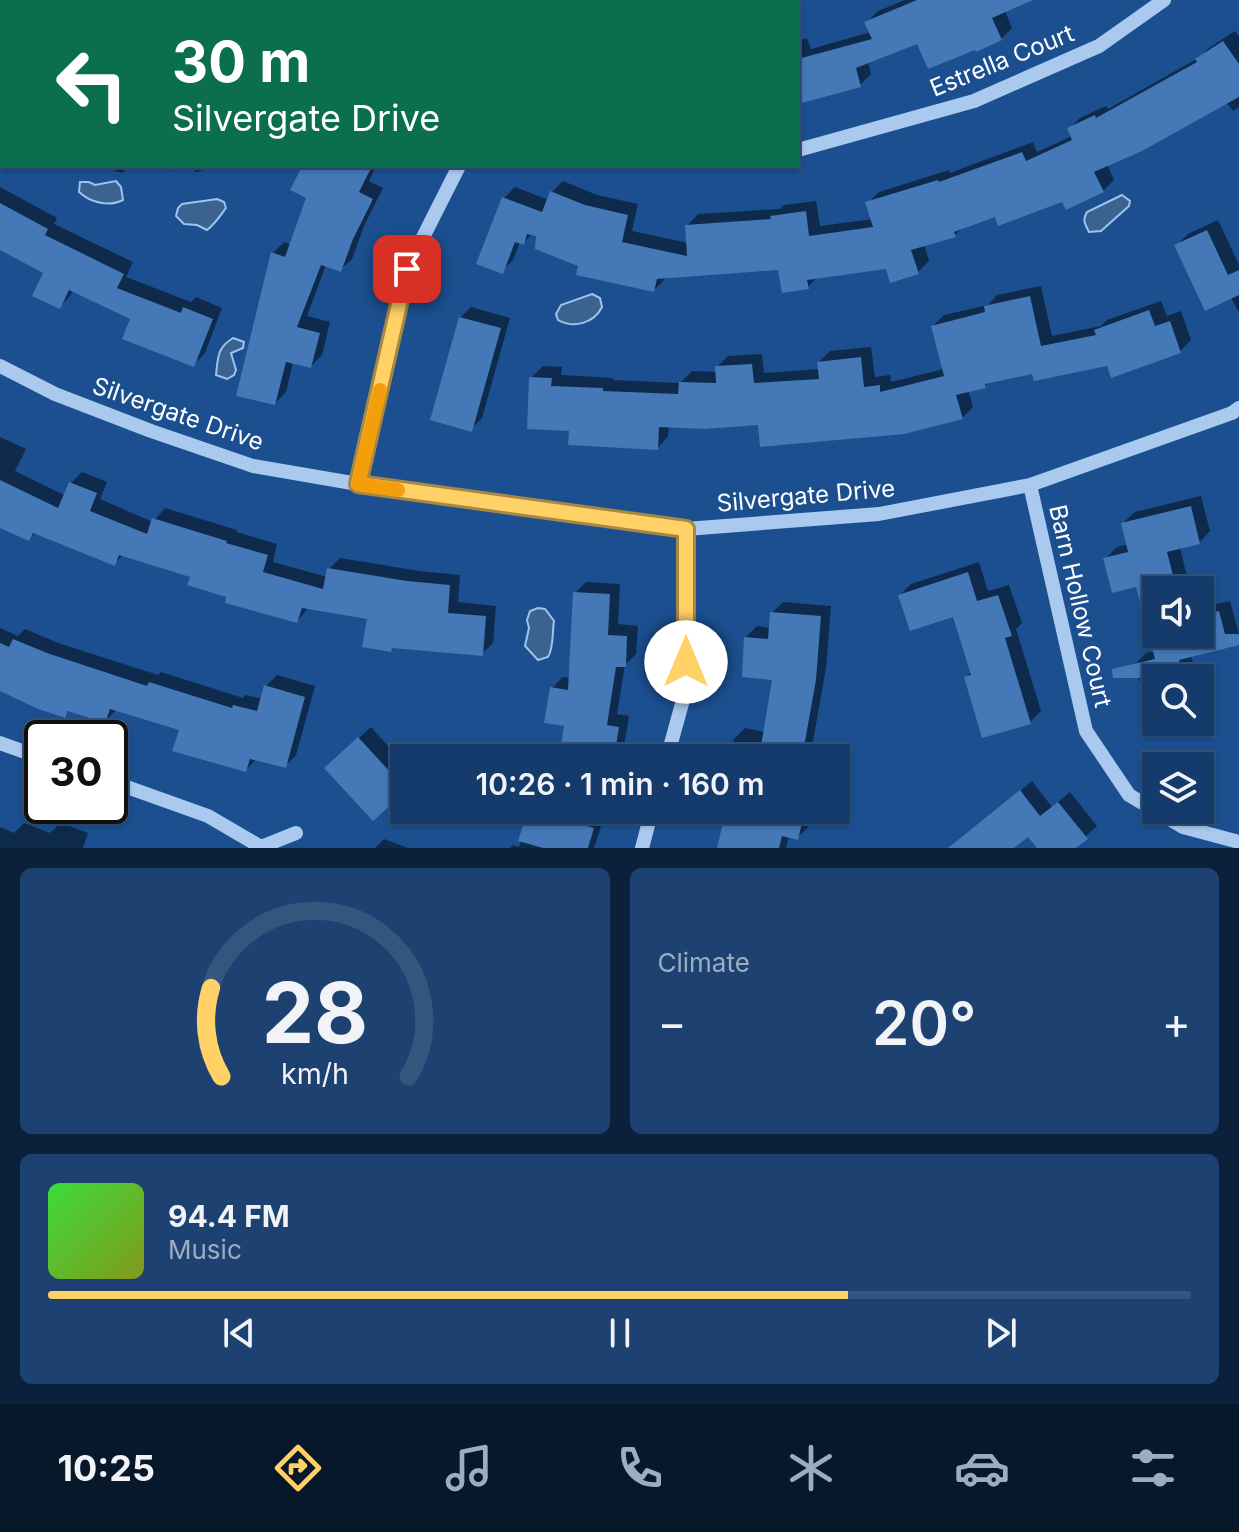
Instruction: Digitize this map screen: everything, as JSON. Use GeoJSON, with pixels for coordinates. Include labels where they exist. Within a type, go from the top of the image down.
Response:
{"type":"FeatureCollection","features":[{"type":"Feature","properties":{"kind":"street","name":"Estrella Court"},"geometry":{"type":"LineString","coordinates":[[800,149],[974,101],[1099,46],[1164,0]]}},
{"type":"Feature","properties":{"kind":"street"},"geometry":{"type":"LineString","coordinates":[[358,484],[407,269],[458,168]]}},
{"type":"Feature","properties":{"kind":"street","name":"Silvergate Drive"},"geometry":{"type":"LineString","coordinates":[[0,366],[69,399],[253,466],[358,484],[686,529],[879,514],[1030,485],[1239,408]]}},
{"type":"Feature","properties":{"kind":"street","name":"Barn Hollow Court"},"geometry":{"type":"LineString","coordinates":[[1030,485],[1086,731],[1129,795],[1183,827],[1239,842]]}},
{"type":"Feature","properties":{"kind":"street"},"geometry":{"type":"LineString","coordinates":[[671,744],[686,689],[686,529]]}},
{"type":"Feature","properties":{"kind":"street"},"geometry":{"type":"LineString","coordinates":[[0,743],[24,752]]}},
{"type":"Feature","properties":{"kind":"street"},"geometry":{"type":"LineString","coordinates":[[128,787],[208,816],[261,848],[296,833]]}},
{"type":"Feature","properties":{"kind":"street"},"geometry":{"type":"LineString","coordinates":[[642,848],[648,824]]}},
{"type":"Feature","properties":{"kind":"water"},"geometry":{"type":"Polygon","coordinates":[[[116,181],[121,187],[123,200],[118,202],[100,203],[79,192],[80,182],[95,185],[116,181]]]}},
{"type":"Feature","properties":{"kind":"water"},"geometry":{"type":"Polygon","coordinates":[[[1122,195],[1130,201],[1129,206],[1101,231],[1089,232],[1084,220],[1087,212],[1122,195]]]}},
{"type":"Feature","properties":{"kind":"water"},"geometry":{"type":"Polygon","coordinates":[[[217,199],[224,202],[226,208],[207,230],[184,224],[176,216],[182,204],[217,199]]]}},
{"type":"Feature","properties":{"kind":"water"},"geometry":{"type":"Polygon","coordinates":[[[592,294],[600,298],[602,307],[589,321],[570,324],[558,320],[556,314],[561,305],[592,294]]]}},
{"type":"Feature","properties":{"kind":"water"},"geometry":{"type":"Polygon","coordinates":[[[233,338],[244,342],[243,348],[231,353],[236,370],[227,379],[216,375],[217,363],[221,349],[233,338]]]}},
{"type":"Feature","properties":{"kind":"water"},"geometry":{"type":"Polygon","coordinates":[[[545,609],[554,621],[550,653],[548,657],[538,660],[525,646],[530,611],[545,609]]]}},
{"type":"Feature","properties":{"kind":"building"},"geometry":{"type":"Polygon","coordinates":[[[917,0],[1033,0],[992,18],[1002,40],[976,52],[928,69],[917,44],[856,68],[861,87],[800,103],[800,58],[872,39],[864,22],[917,0]]]}},
{"type":"Feature","properties":{"kind":"building"},"geometry":{"type":"Polygon","coordinates":[[[1223,41],[1239,64],[1239,97],[1142,151],[1094,172],[1104,192],[1066,210],[1062,202],[998,226],[995,217],[954,232],[956,237],[911,250],[919,274],[890,283],[886,269],[807,280],[809,289],[782,293],[778,270],[657,279],[654,292],[576,275],[578,266],[535,249],[536,236],[527,234],[524,245],[515,242],[503,274],[476,264],[502,197],[542,212],[550,191],[585,205],[628,215],[622,242],[687,256],[685,225],[771,219],[770,216],[806,211],[809,236],[873,227],[865,202],[939,182],[1022,152],[1026,161],[1072,140],[1067,128],[1095,115],[1096,118],[1197,62],[1195,59],[1223,41]]]}},
{"type":"Feature","properties":{"kind":"building"},"geometry":{"type":"Polygon","coordinates":[[[301,168],[371,168],[359,192],[373,199],[341,272],[321,265],[297,327],[320,333],[311,368],[286,362],[275,405],[236,396],[271,252],[285,257],[306,198],[290,190],[301,168]]]}},
{"type":"Feature","properties":{"kind":"building"},"geometry":{"type":"Polygon","coordinates":[[[0,203],[48,229],[45,235],[124,274],[117,288],[181,313],[183,307],[213,319],[194,367],[122,339],[130,319],[69,290],[60,309],[32,296],[43,273],[0,250],[0,203]]]}},
{"type":"Feature","properties":{"kind":"building"},"geometry":{"type":"Polygon","coordinates":[[[1207,230],[1228,275],[1239,270],[1239,295],[1205,311],[1174,245],[1207,230]]]}},
{"type":"Feature","properties":{"kind":"building"},"geometry":{"type":"Polygon","coordinates":[[[1030,296],[1041,346],[1096,335],[1094,330],[1149,310],[1155,326],[1170,321],[1181,353],[1111,378],[1107,366],[1034,381],[1032,374],[985,384],[986,388],[956,395],[963,419],[904,434],[760,447],[758,425],[705,429],[659,427],[658,450],[568,445],[569,431],[527,429],[529,377],[552,378],[551,386],[678,394],[679,382],[716,383],[715,366],[752,364],[754,383],[819,379],[817,362],[861,357],[864,387],[880,385],[880,392],[944,376],[931,326],[985,312],[984,306],[1030,296]]]}},
{"type":"Feature","properties":{"kind":"building"},"geometry":{"type":"Polygon","coordinates":[[[459,317],[501,328],[472,432],[430,420],[459,317]]]}},
{"type":"Feature","properties":{"kind":"building"},"geometry":{"type":"Polygon","coordinates":[[[0,480],[58,508],[69,482],[97,493],[90,511],[147,534],[152,518],[227,541],[268,555],[263,572],[323,589],[327,568],[450,585],[448,613],[486,616],[483,656],[392,648],[391,652],[362,647],[367,619],[302,608],[297,623],[225,603],[226,597],[187,585],[190,577],[119,555],[115,566],[33,533],[29,541],[0,528],[0,480]]]}},
{"type":"Feature","properties":{"kind":"building"},"geometry":{"type":"Polygon","coordinates":[[[1191,506],[1200,544],[1167,552],[1173,576],[1142,576],[1142,610],[1136,587],[1112,593],[1103,558],[1128,552],[1121,523],[1191,506]]]}},
{"type":"Feature","properties":{"kind":"building"},"geometry":{"type":"Polygon","coordinates":[[[968,572],[977,601],[998,595],[1012,636],[1005,638],[1031,724],[982,738],[964,677],[971,675],[953,617],[910,631],[898,595],[968,572]]]}},
{"type":"Feature","properties":{"kind":"building"},"geometry":{"type":"Polygon","coordinates":[[[573,592],[610,594],[608,635],[627,636],[626,667],[616,667],[607,725],[619,727],[616,744],[561,744],[564,726],[544,723],[550,687],[568,690],[573,592]]]}},
{"type":"Feature","properties":{"kind":"building"},"geometry":{"type":"Polygon","coordinates":[[[1219,611],[1225,634],[1239,634],[1239,645],[1179,660],[1180,664],[1142,664],[1142,678],[1113,678],[1112,669],[1155,659],[1152,648],[1214,648],[1214,612],[1219,611]]]}},
{"type":"Feature","properties":{"kind":"building"},"geometry":{"type":"Polygon","coordinates":[[[770,612],[821,616],[816,680],[805,744],[761,744],[772,680],[742,677],[744,637],[768,639],[770,612]]]}},
{"type":"Feature","properties":{"kind":"building"},"geometry":{"type":"Polygon","coordinates":[[[13,639],[147,686],[149,682],[232,708],[233,705],[257,711],[264,685],[305,697],[286,768],[250,759],[246,772],[172,751],[179,730],[110,709],[106,720],[96,720],[68,711],[65,718],[36,708],[0,691],[0,643],[9,647],[13,639]]]}},
{"type":"Feature","properties":{"kind":"building"},"geometry":{"type":"Polygon","coordinates":[[[358,737],[390,772],[390,806],[373,821],[324,768],[358,737]]]}},
{"type":"Feature","properties":{"kind":"building"},"geometry":{"type":"Polygon","coordinates":[[[1020,790],[1040,816],[1058,802],[1088,839],[1076,848],[1037,848],[1028,837],[1014,848],[948,848],[1020,790]]]}},
{"type":"Feature","properties":{"kind":"building"},"geometry":{"type":"Polygon","coordinates":[[[523,824],[580,824],[594,828],[588,848],[543,848],[518,841],[523,824]]]}},
{"type":"Feature","properties":{"kind":"building"},"geometry":{"type":"Polygon","coordinates":[[[723,824],[802,824],[798,840],[782,836],[779,848],[717,848],[723,824]]]}},
{"type":"Feature","properties":{"kind":"slow traffic"},"geometry":{"type":"LineString","coordinates":[[380,390],[358,484],[398,490]]}},
{"type":"Feature","properties":{"kind":"route"},"geometry":{"type":"LineString","coordinates":[[407,269],[358,484],[686,529],[686,662]]}}]}
